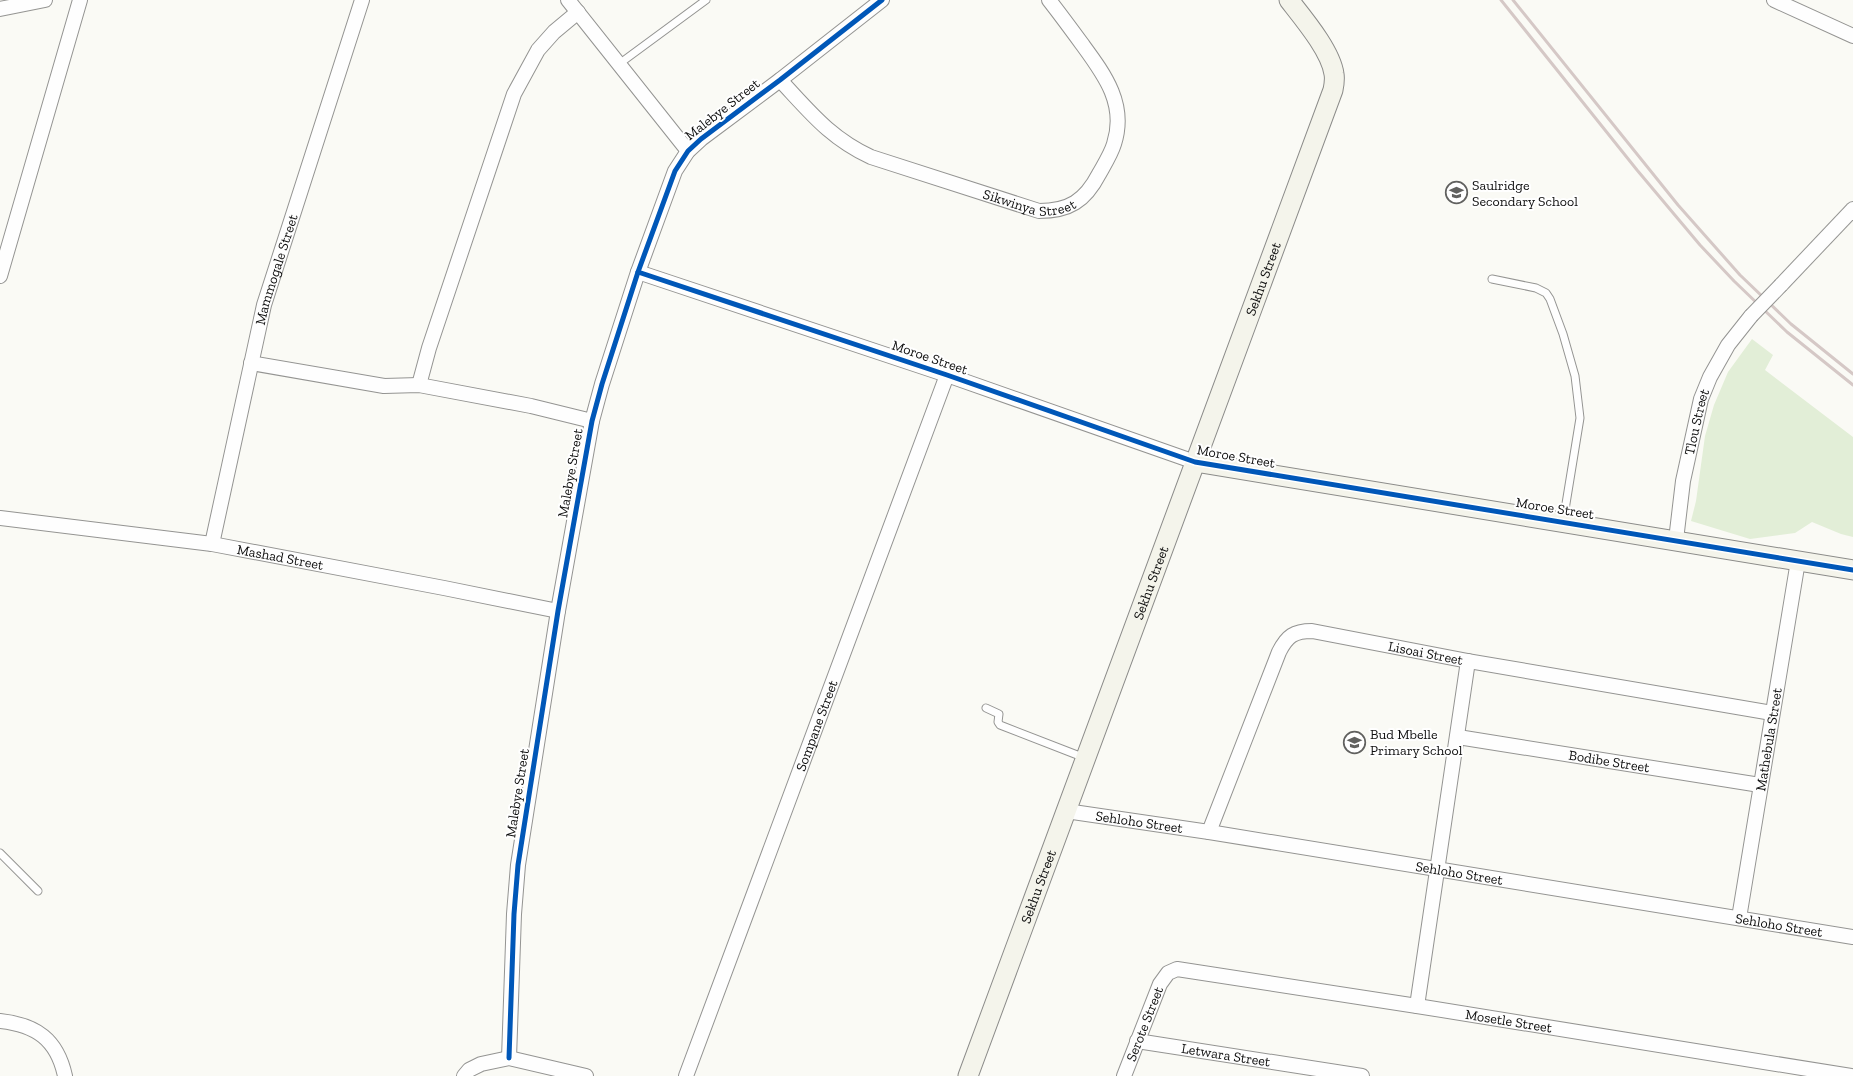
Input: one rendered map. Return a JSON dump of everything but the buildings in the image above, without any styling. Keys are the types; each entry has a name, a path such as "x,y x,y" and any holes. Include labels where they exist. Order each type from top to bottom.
{"street":[{"path":"0,9 45,0"},
{"path":"0,276 80,0"},
{"name":"Mammogale Street","path":"212,544 264,304 362,0"},
{"path":"568,0 688,151"},
{"name":"Malebye Street","path":"509,1058 514,914 518,865 558,611 592,421 602,384 638,272 675,171 688,151 717,126 780,80 882,0"},
{"name":"Sikwinya Street","path":"780,80 837,138 851,148 871,157 1039,211 1055,211 1069,207 1080,200 1091,189 1114,144 1117,123 1116,104 1103,73 1049,0"},
{"name":"Sekhu Street","path":"968,1076 1194,462 1333,90 1334,74 1327,55 1314,33 1289,0"},
{"path":"1776,0 1853,36"},
{"path":"418,385 514,94 538,50 554,32 578,12"},
{"name":"Tlou Street","path":"1676,540 1683,481 1701,399 1710,377 1728,345 1751,316 1853,209"},
{"name":"Moroe Street","path":"638,272 947,375 1194,462 1853,570"},
{"path":"251,363 384,386 418,385 531,406 592,421"},
{"name":"Sompane Street","path":"686,1076 947,375"},
{"name":"Mashad Street","path":"0,518 212,544 436,586 558,611"},
{"name":"Mathebula Street","path":"1739,918 1798,561"},
{"name":"Lisoai Street","path":"1209,832 1274,663 1284,642 1291,634 1300,631 1772,713"},
{"path":"1417,1006 1458,737 1468,661"},
{"name":"Bodibe Street","path":"1458,737 1760,785"},
{"name":"Sehloho Street","path":"1066,811 1209,832 1853,937"},
{"name":"Mosetle Street","path":"1168,973 1177,969 1190,970 1851,1076"},
{"name":"Serote Street","path":"1124,1076 1160,984 1168,973"},
{"path":"0,1021 24,1026 37,1031 57,1052 64,1076"},
{"name":"Letwara Street","path":"1137,1040 1362,1076"},
{"path":"464,1076 469,1070 481,1064 509,1058 586,1076"}],"lane":[{"path":"619,64 706,0"},
{"path":"1492,280 1536,288 1546,293 1550,299 1563,334 1575,376 1580,418 1563,522"},
{"path":"986,708 999,714 998,722 1000,725 1085,758"},
{"path":"0,853 38,891"}],"green space":[{"path":"1752,339 1773,355 1765,370 1853,437 1853,537 1841,534 1812,522 1795,533 1750,539 1691,521 1696,501 1705,436 1714,405 1728,372"}],"railway":[{"path":"1501,0 1637,170 1700,245 1734,281 1787,332 1853,385"},
{"path":"1513,0 1678,205 1740,275 1791,324 1853,374"}],"cycle path":[{"path":"509,1058 514,914 518,865 558,611 592,421 602,384 638,272 675,171 688,151 701,139 780,80 882,0"},
{"path":"638,272 947,375 1195,462 1853,570"}],"place":[{"name":"Saulridge Secondary School","path":"1457,193"},
{"name":"Bud Mbelle Primary School","path":"1354,742"}]}
